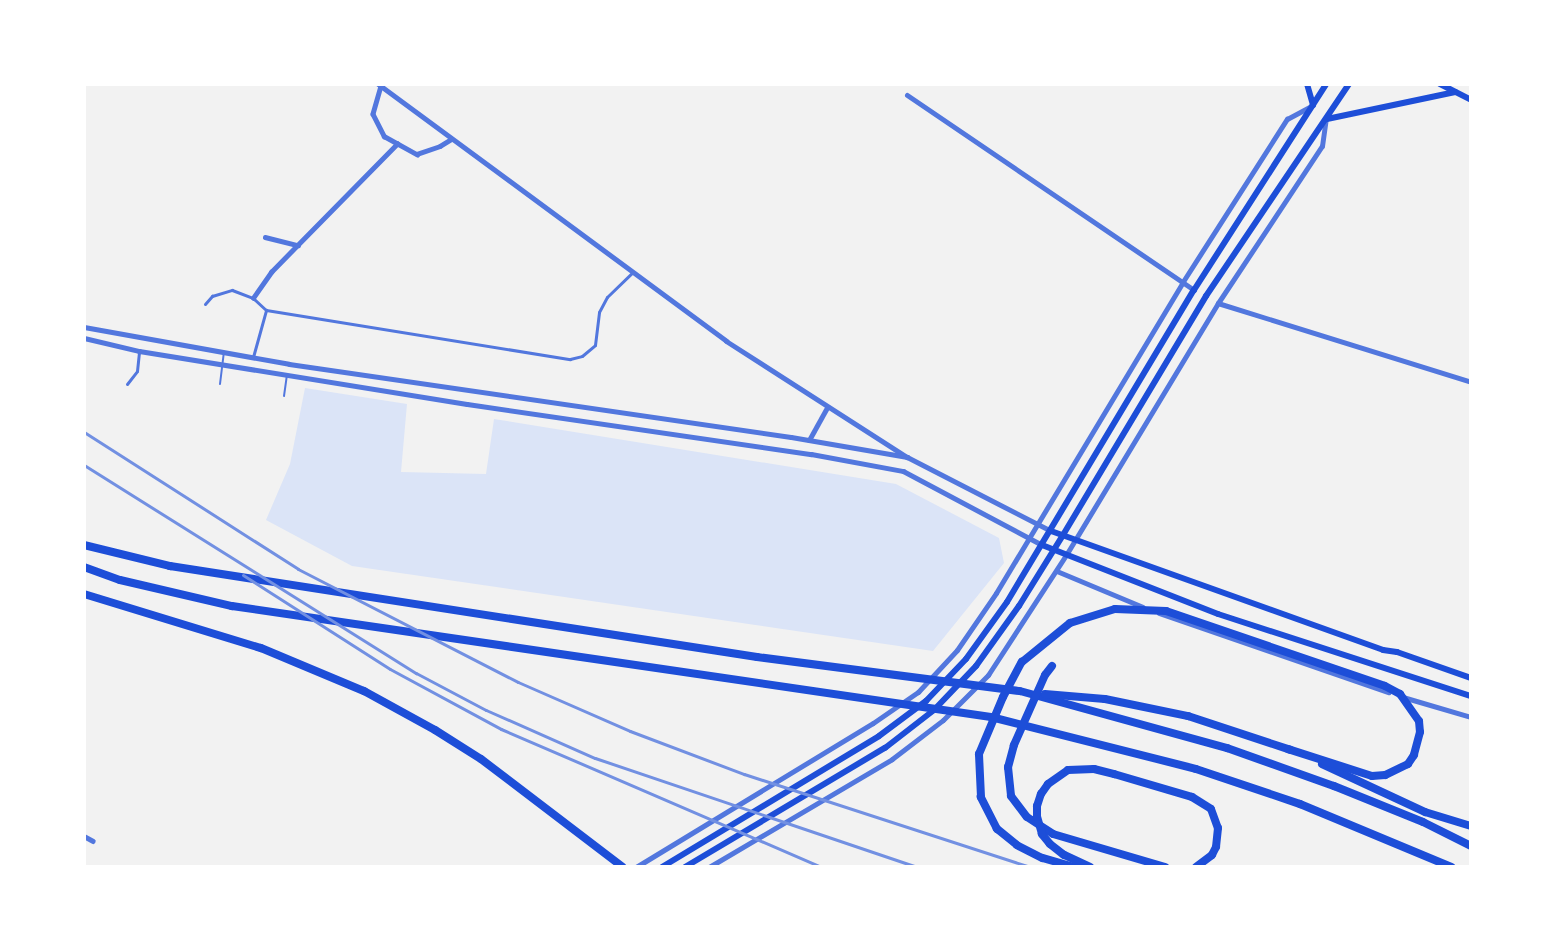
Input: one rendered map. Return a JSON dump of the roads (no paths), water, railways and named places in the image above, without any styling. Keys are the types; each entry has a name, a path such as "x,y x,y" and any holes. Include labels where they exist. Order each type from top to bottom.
{"highway":[{"path":"84,545 170,566 757,657 1020,691 1105,699 1188,716 1372,776 1385,776 1408,764 1414,755 1420,732 1419,721 1400,694 1384,686 1166,611 1115,609 1070,622 1022,662 1003,697 979,754 981,796 998,828 1017,845 1042,858 1074,867"},
{"path":"84,567 120,580 232,606 991,717 1196,769 1300,804 1451,867"},
{"path":"84,594 261,648 364,690 416,718 481,759 623,867"},
{"path":"1052,666 1045,675 1014,745 1008,767 1011,796 1028,817 1053,834 1165,867"},
{"path":"1020,691 1227,748 1334,786 1423,822 1471,846"},
{"path":"1288,748 1425,812 1471,826"},
{"path":"1090,867 1064,855 1042,834 1037,806 1048,784 1068,770 1094,769 1192,797 1211,809 1219,836 1212,855 1196,867"}],"main road":[{"path":"1307,84 1313,105"},
{"path":"662,867 879,736 926,701 966,659 1051,531 1194,290 1326,84"},
{"path":"685,867 885,748 934,710 976,666 1054,550 1206,296 1349,84"},
{"path":"1440,84 1471,100"},
{"path":"1326,119 1455,92"},
{"path":"1051,531 1383,650 1397,652 1471,678"},
{"path":"1042,545 1218,614 1471,696"}],"street":[{"path":"451,139 440,146 417,153 384,136 373,114 379,85 726,341 907,457 1051,531"},
{"path":"907,95 1194,290"},
{"path":"636,867 873,723 918,692 957,650 996,593 1182,283 1287,119 1313,105"},
{"path":"709,867 892,759 943,720 988,675 1057,571 1218,303 1322,146 1326,119"},
{"path":"253,298 271,272 397,144"},
{"path":"265,237 298,245"},
{"path":"205,304 212,296 232,290 253,298 266,310 570,359 582,356 595,345 599,312 607,297 632,273"},
{"path":"1206,296 1218,303 1471,382"},
{"path":"252,358 266,310"},
{"path":"84,327 252,358 470,393 809,440 907,457"},
{"path":"84,338 139,351 479,406 811,454 903,471 1042,545"},
{"path":"127,384 137,371 139,351"},
{"path":"809,440 827,407"},
{"path":"903,471 907,457"},
{"path":"1057,571 1203,630 1471,717"},
{"path":"84,836 93,841"}],"lane":[{"path":"220,384 224,353"},
{"path":"284,396 287,375"}],"railway":[{"path":"84,432 298,569 518,682 630,731 744,774 1030,867"},
{"path":"84,465 416,673 486,710 595,758 917,867"},
{"path":"243,575 390,669 501,729 822,867"}]}
